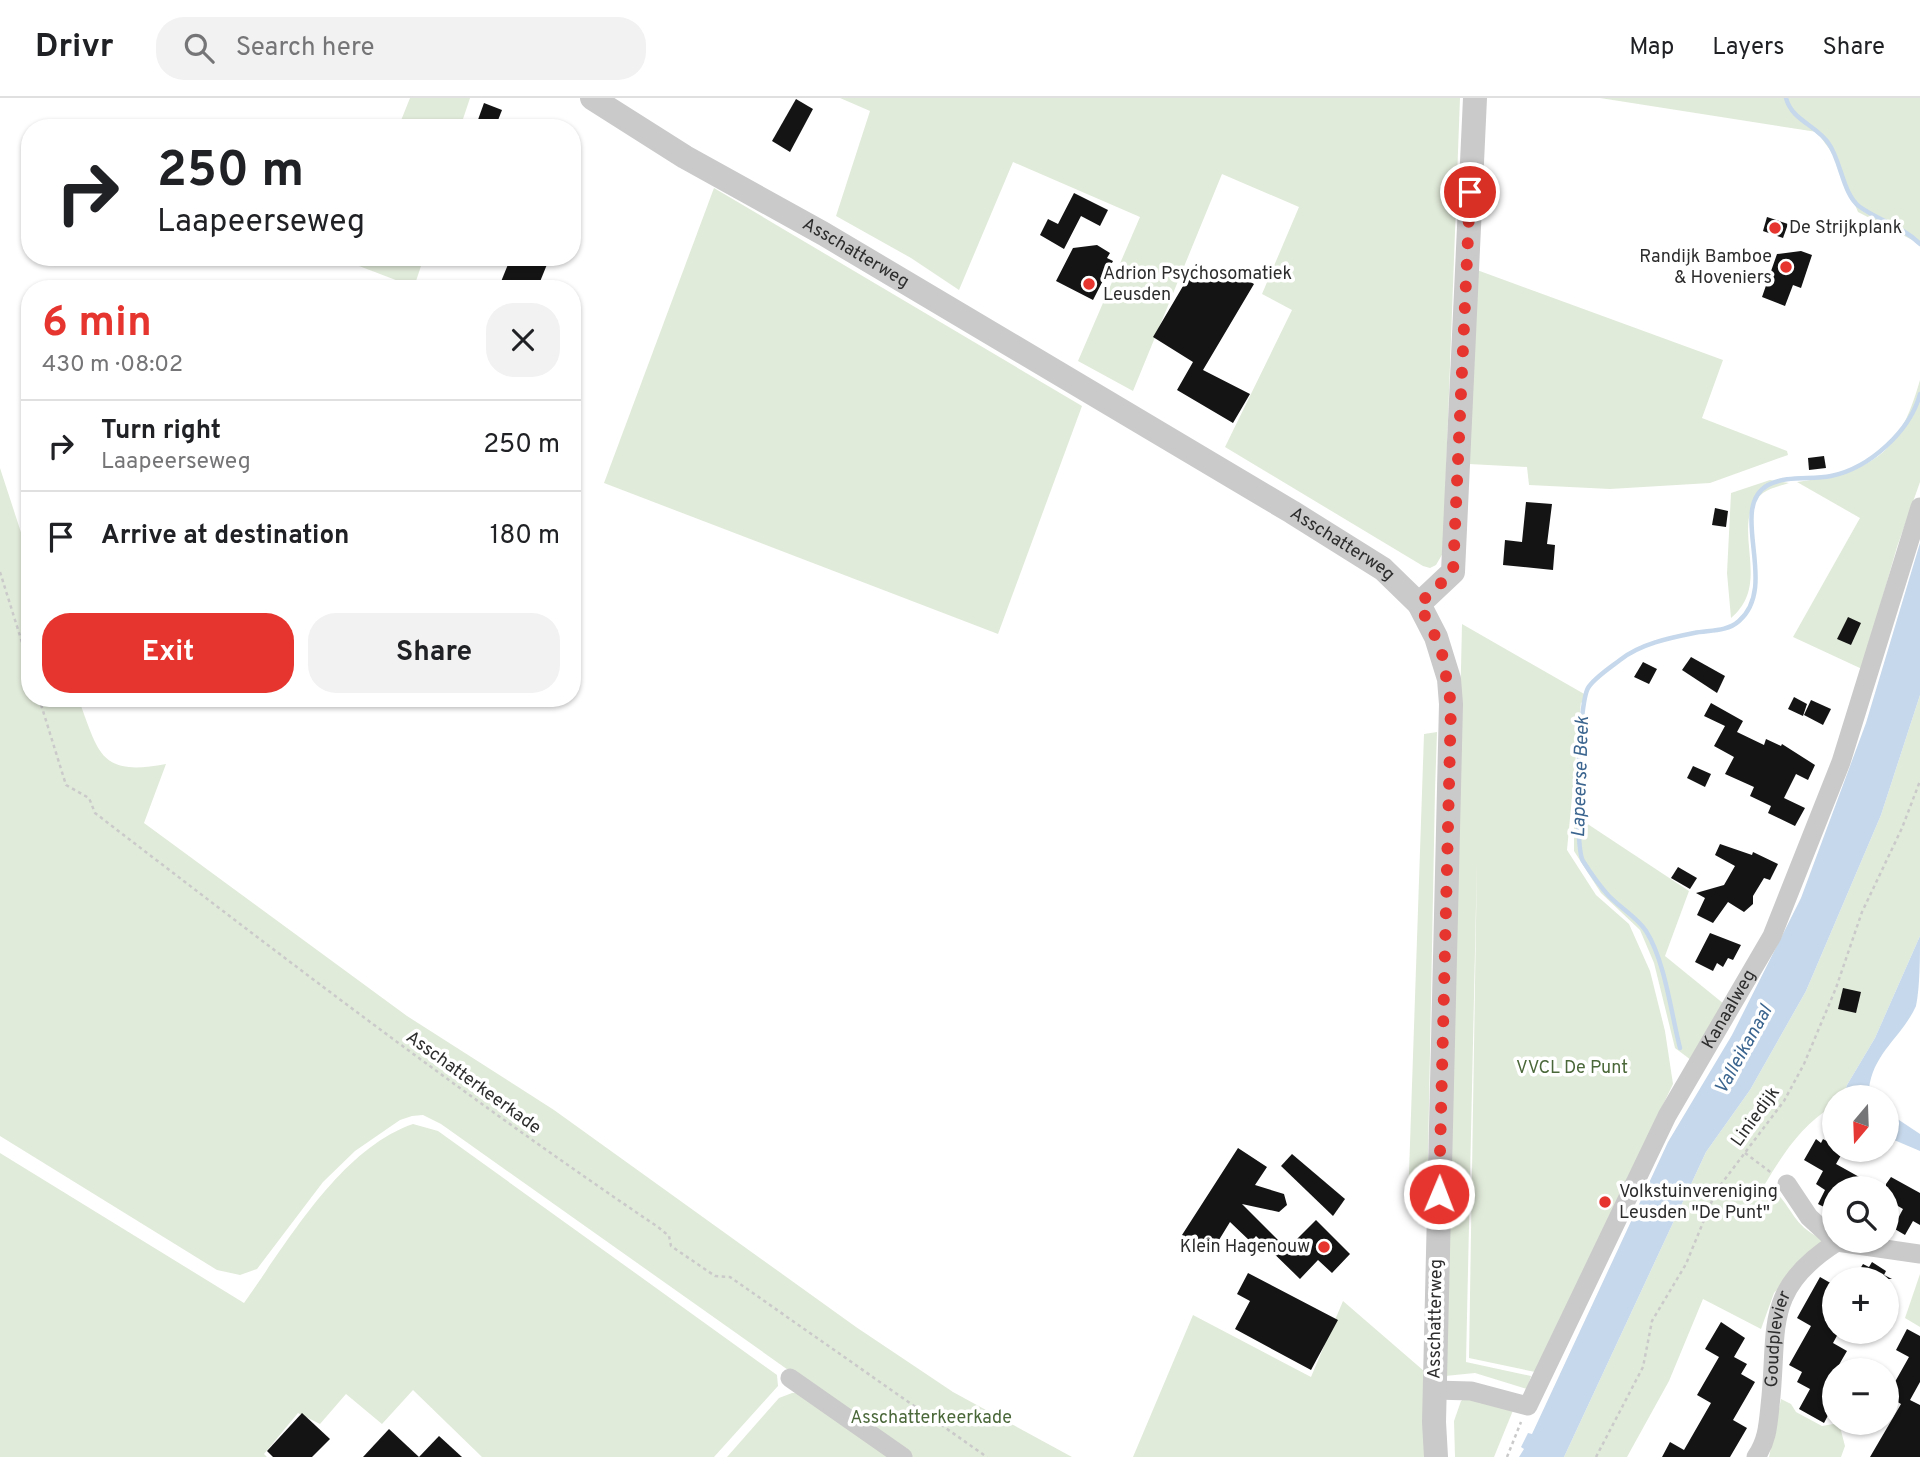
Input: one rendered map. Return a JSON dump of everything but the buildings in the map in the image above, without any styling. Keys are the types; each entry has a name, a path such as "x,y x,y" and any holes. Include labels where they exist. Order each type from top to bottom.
{"street":[{"name":"Asschatterweg","path":"592,98 685,157 834,240 1292,512 1383,569 1419,604 1441,648 1451,704 1434,1390 1436,1457"},
{"path":"1419,604 1453,572 1475,98"},
{"name":"Kanaalweg","path":"1528,1406 1667,1116 1772,936 1841,762 1920,507"},
{"path":"1787,1184 1809,1217 1822,1229"},
{"name":"Goudplevier","path":"1756,1457 1766,1442 1774,1373 1772,1339 1784,1292 1822,1251"},
{"path":"1899,1251 1920,1254"},
{"path":"790,1378 903,1457"},
{"path":"1434,1390 1471,1391 1528,1406"}],"path":[{"path":"0,572 21,639"},
{"name":"Asschatterkeerkade","path":"42,707 66,785 89,799 95,813 370,1023 545,1151 658,1227 669,1236 671,1246 715,1276 730,1277 987,1457"},
{"name":"Liniedijk","path":"1596,1457 1643,1367 1652,1321 1686,1264 1716,1191 1784,1101 1804,1064 1836,988 1862,912 1902,828 1920,781"},
{"path":"1745,1153 1787,1184"},
{"path":"1507,1457 1528,1406"}],"green space":[{"path":"410,98 470,98 463,119 402,119"},
{"path":"840,98 1460,98 1443,553 1436,565 1430,568 1423,566 1225,447 1292,310 1262,294 1299,207 1222,174 1133,391 1078,361 1140,217 1013,162 959,290 911,258 836,216 870,111"},
{"path":"1600,98 1920,98 1920,244 1858,212 1835,157 1817,132"},
{"path":"714,188 1082,406 998,634 604,483"},
{"path":"359,266 421,266 416,280 396,280"},
{"path":"1477,270 1723,360 1702,418 1787,451 1788,455 1710,483 1610,489 1529,485 1527,467 1469,464"},
{"path":"1920,380 1920,482 1897,547 1862,669 1793,637 1860,518 1797,482 1845,472 1879,456 1902,427"},
{"path":"0,468 21,532 21,707 81,707 97,746 104,756 114,763 127,767 166,764 144,823 407,1016 554,1110 856,1327 953,1392 1072,1457 911,1457 441,1124 423,1115 400,1120 355,1151 323,1182 257,1269 240,1275 217,1270 0,1136"},
{"path":"1770,480 1789,483 1766,491 1753,506 1748,536 1751,571 1749,587 1743,604 1731,618 1727,573 1731,493"},
{"name":"VVCL De Punt","path":"1462,624 1586,695 1584,707 1581,702 1567,850 1596,895 1629,924 1650,971 1665,1031 1673,1084 1535,1372 1469,1358 1477,860 1466,1362 1531,1376 1527,1389 1475,1373 1445,1376"},
{"path":"1920,695 1920,936 1875,1038 1847,1085 1822,1085 1822,1113 1787,1150 1765,1184 1781,1198 1804,1228 1822,1238 1822,1243 1774,1293 1761,1329 1703,1299 1669,1381 1627,1457 1564,1457 1706,1152 1750,1090 1806,991 1881,815"},
{"path":"1437,732 1427,1208 1408,1202 1424,734"},
{"path":"1574,815 1689,891 1665,956 1724,1004 1691,1060 1675,1048 1654,963 1640,930 1601,893 1574,851"},
{"path":"413,1124 438,1131 777,1375 778,1386 714,1457 482,1457 413,1390 382,1424 346,1394 320,1424 298,1413 264,1454 267,1457 0,1457 0,1153 244,1303 317,1200 339,1176 362,1154 387,1136"},
{"path":"1920,1274 1920,1327 1905,1318"},
{"path":"1343,1301 1424,1371 1424,1457 1133,1457 1193,1315 1311,1377"},
{"path":"792,1393 802,1393 894,1457 727,1457 779,1398"},
{"path":"1466,1397 1514,1408 1494,1457 1455,1457 1454,1421 1461,1401"},
{"path":"1781,1399 1791,1404 1796,1412 1822,1426 1822,1435 1842,1435 1845,1446 1841,1457 1769,1457"}],"water":[{"name":"Valleikanaal","path":"1920,543 1920,695 1881,815 1806,991 1750,1090 1706,1152 1564,1457 1519,1457 1524,1449 1521,1447 1528,1433 1532,1434 1668,1142 1732,1035 1801,898 1866,723"},
{"path":"1920,936 1916,1006 1876,1065 1870,1085 1847,1085 1875,1038"},
{"path":"1899,1120 1920,1134 1920,1151 1899,1142"}],"waterway":[{"name":"Lapeerse Beek","path":"1786,98 1799,118 1829,144 1854,202 1920,244"},
{"name":"Lapeerse Beek","path":"1680,1048 1663,972 1653,943 1642,926 1608,895 1583,861 1580,850 1578,775 1582,720 1588,688 1594,680 1636,650 1675,637 1723,629 1739,621 1750,606 1755,588 1752,511 1757,496 1775,482 1831,476 1860,465 1898,434 1915,408 1920,394"}],"place":[{"name":"De Strijkplank","path":"1775,228"},
{"name":"Randijk Bamboe & Hoveniers","path":"1786,267"},
{"name":"Adrion Psychosomatiek Leusden","path":"1089,284"},
{"name":"Volkstuinvereniging Leusden \"De Punt\"","path":"1605,1202"},
{"name":"Klein Hagenouw","path":"1324,1247"}],"route":[{"path":"1439,1194 1451,704 1449,678 1441,648 1419,604 1453,572 1470,192"}]}
